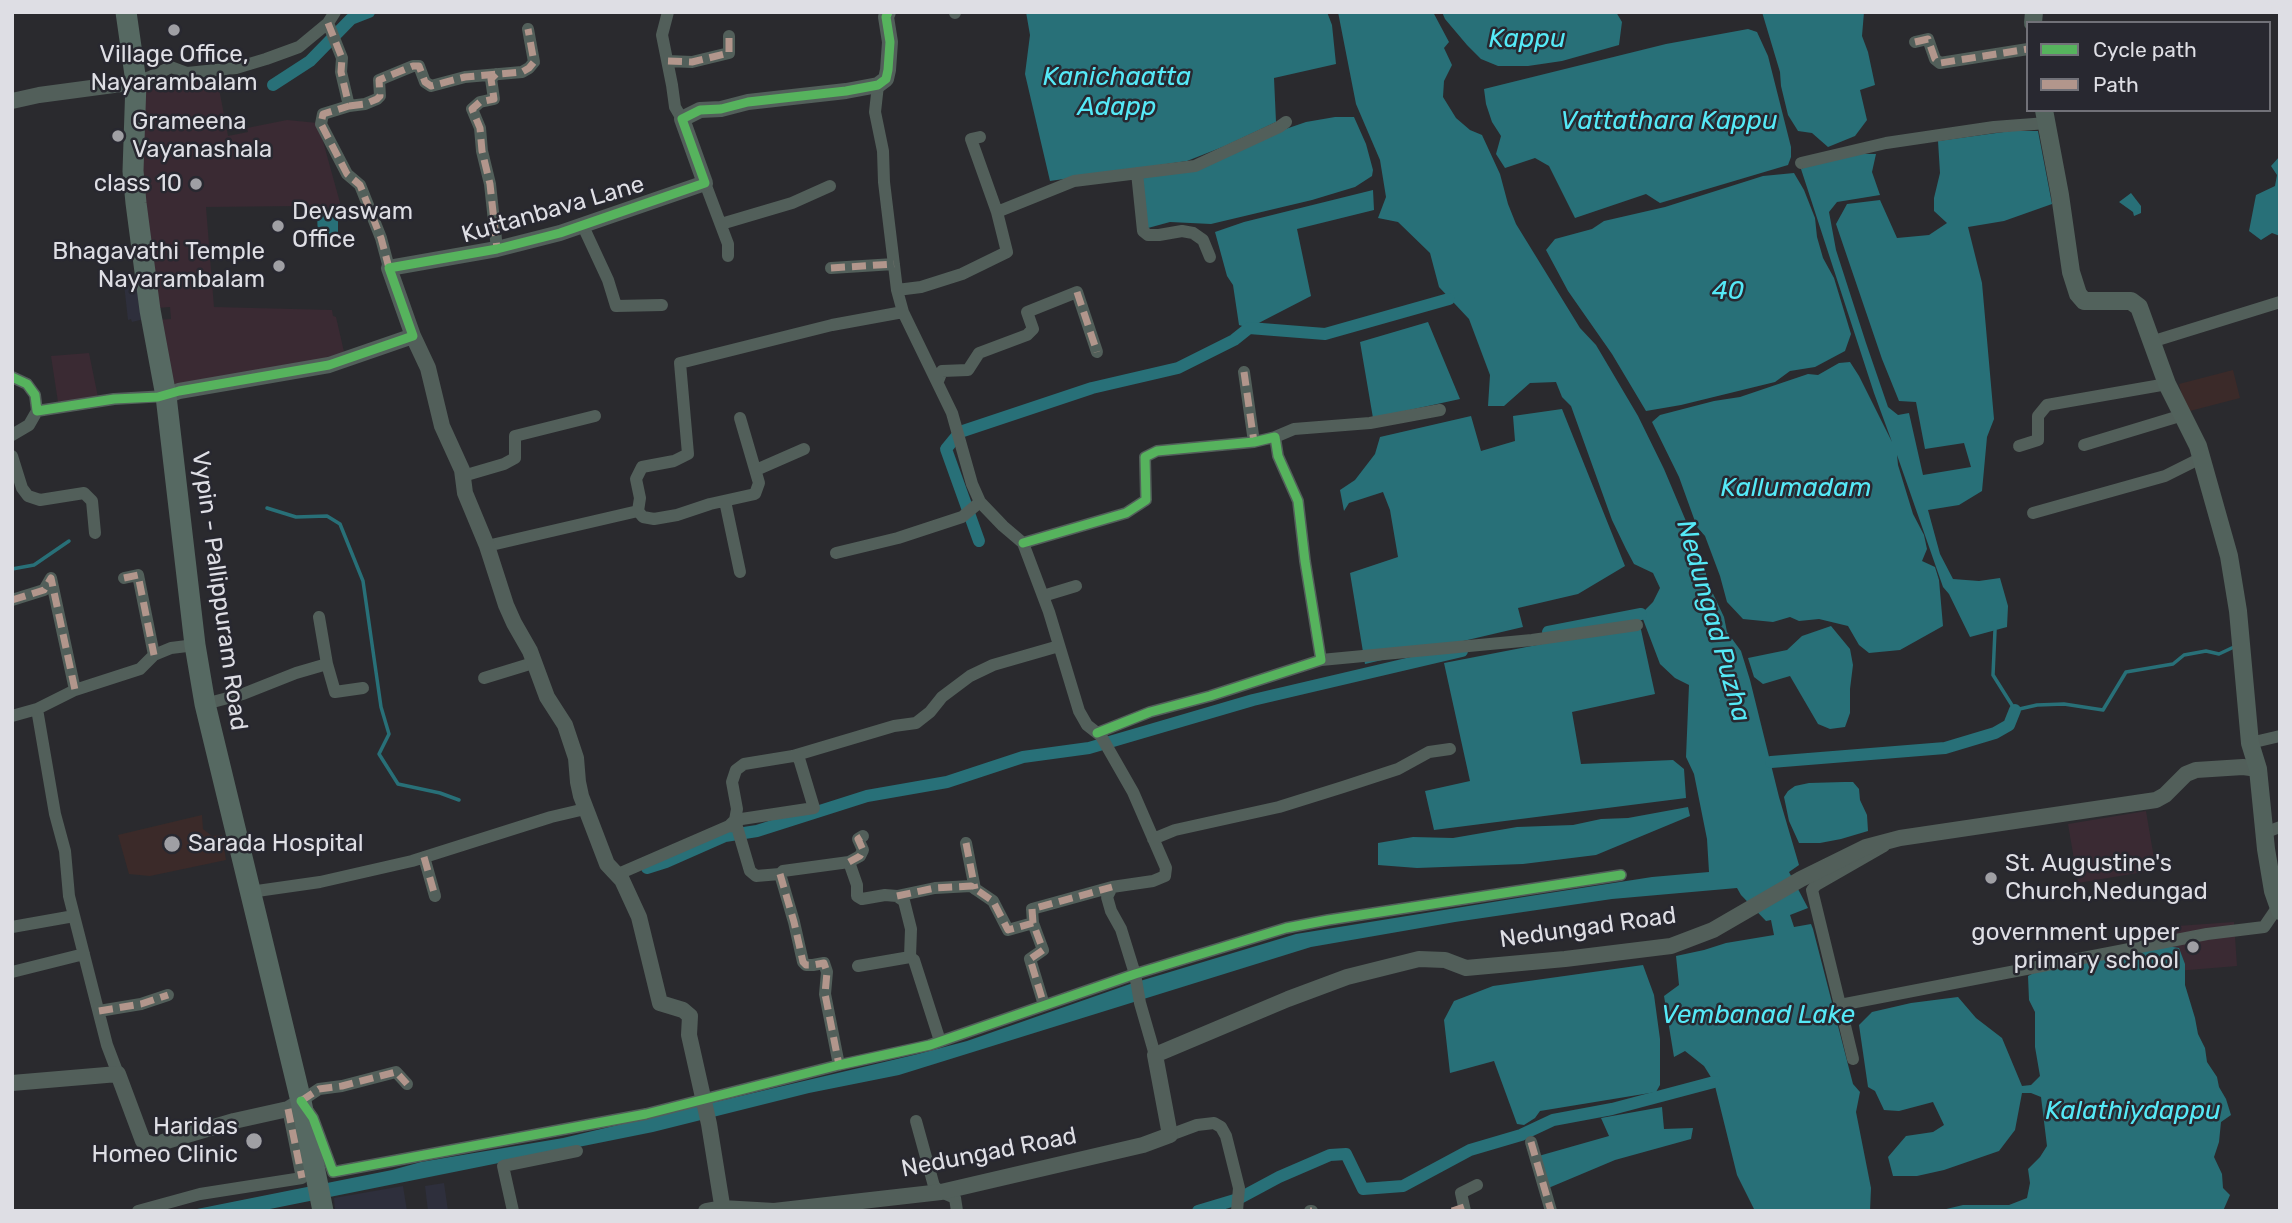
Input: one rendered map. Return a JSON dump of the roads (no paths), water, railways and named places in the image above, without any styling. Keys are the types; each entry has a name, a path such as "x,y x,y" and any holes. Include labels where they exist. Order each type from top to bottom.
{"main road":[{"name":"Vypin - Pallippuram Road","path":"127,12 136,82 133,172 150,310 166,396 195,645 205,704 250,892 295,1105 323,1211"},
{"path":"2046,117 2071,272 2077,294 2084,301 2131,301 2139,307 2167,384 2194,435 2201,458 2229,556 2250,743 2272,830 2278,910"}],"street":[{"path":"668,12 662,35 674,107 682,119 728,244 728,256"},
{"path":"682,119 700,110 878,85 886,79 888,70 888,12"},
{"path":"12,101 136,82 171,67 187,73 236,68 299,47 331,22 342,58 341,72 349,106"},
{"path":"528,29 534,62 522,72 458,78 431,86 425,82 419,66 413,66 379,80 380,96 377,99 323,114 321,124 347,174 359,185 381,238 413,336 428,368 442,426 462,470 465,493 487,546 506,605 530,651 547,697 565,725 576,758 578,782 585,809 607,864 622,880 639,917 660,1003 683,1010 690,1016 690,1035 709,1124 717,1210"},
{"path":"668,61 692,62 729,53 729,36"},
{"path":"1915,42 1928,39 1935,59 1940,64 2026,49"},
{"path":"496,74 491,79 494,99 480,102 472,109 480,128 490,184 497,250"},
{"path":"878,85 875,112 883,152 897,290 903,312 952,413 972,484 980,502 1023,542 1079,711 1102,739 1133,792 1166,868 1165,876 1136,885 1112,887 1032,909 1032,923 1043,950 1030,959 1044,1005"},
{"path":"1801,163 1886,143 2046,117"},
{"path":"997,212 1074,181 1195,166 1286,122"},
{"path":"897,290 921,287 962,274 1007,252 997,212 971,139 980,137"},
{"path":"1137,173 1143,231 1148,235 1182,231 1193,233 1203,240 1210,257"},
{"name":"Kuttanbava Lane","path":"389,268 497,250 559,233 705,183"},
{"path":"720,225 792,203 830,186"},
{"path":"582,224 608,280 616,306 662,305"},
{"path":"831,268 894,264"},
{"path":"937,381 942,371 968,370 979,353 1027,335 1032,329 1027,312 1077,292 1097,352"},
{"path":"2151,342 2280,302"},
{"path":"740,418 759,483 755,494 677,515 654,519 643,517 638,511 640,498 636,479 642,467 674,461 688,454 680,362 832,325 903,312"},
{"path":"37,411 114,399 166,396 226,382 330,365 413,336"},
{"path":"1244,372 1254,442"},
{"path":"12,377 27,384 35,395 37,411 29,425 12,435"},
{"path":"2019,446 2038,440 2038,416 2047,405 2167,384"},
{"path":"1023,542 1126,513 1146,500 1145,457 1157,452 1254,442 1294,429 1370,423 1440,410"},
{"path":"2084,445 2183,415"},
{"path":"463,476 504,464 514,458 514,436 595,416"},
{"path":"1275,437 1278,456 1298,501 1321,660"},
{"path":"756,470 804,449"},
{"path":"12,456 22,488 28,496 40,500 84,493 92,500 95,533"},
{"path":"2033,513 2165,477 2201,458"},
{"path":"725,501 740,572"},
{"path":"836,553 898,538 962,517 980,502"},
{"path":"487,546 638,511"},
{"path":"124,578 138,575 154,655"},
{"path":"12,600 44,590 51,578 75,690"},
{"path":"1043,596 1076,586"},
{"path":"319,617 335,692 363,688"},
{"path":"1102,739 1150,712 1210,696 1321,660 1532,640 1637,625"},
{"path":"12,716 37,709 75,690 141,669 154,655 171,648 195,645"},
{"path":"863,835 858,839 863,850 860,856 849,862 756,876 750,870 736,828 737,803 732,782 736,770 744,764 798,755 894,726 916,723 970,676 993,665 1059,646"},
{"path":"484,678 533,663"},
{"path":"205,704 243,694 327,664"},
{"path":"37,709 55,814 65,850 69,896 107,1045 143,1141 153,1145 295,1105 318,1089 353,1084 396,1072 407,1084"},
{"path":"2250,743 2280,737"},
{"path":"1153,839 1175,830 1279,807 1398,769 1429,752 1450,749"},
{"path":"616,875 736,828 814,808 798,755"},
{"name":"Nedungad Road","path":"1155,1055 1347,977 1397,964 1433,958 1466,968 1671,946 1691,940 1801,879 1866,847 1900,838 2141,804 2165,796 2186,774 2196,770 2243,766 2258,769"},
{"path":"250,892 320,882 424,857 585,809"},
{"path":"1853,1059 1812,890 1816,885 1900,838"},
{"path":"966,844 975,889"},
{"path":"424,857 435,896"},
{"path":"849,862 857,885 857,896 862,899 934,888 971,886 993,901 1008,930 1032,923"},
{"path":"780,874 803,962 806,965 824,963 827,972 825,994 839,1065"},
{"path":"295,1105 313,1118 333,1172 646,1114 940,1041 1135,974 1286,928 1621,875"},
{"path":"1112,887 1107,897 1121,929 1135,974 1155,1055 1170,1135"},
{"path":"897,895 904,901 911,929 910,957 914,960 940,1041"},
{"path":"1840,1005 2207,934 2264,927 2278,910"},
{"path":"12,927 74,916"},
{"path":"12,972 84,954"},
{"path":"858,966 910,957"},
{"path":"99,1011 141,1004 169,995"},
{"path":"12,1083 118,1074"},
{"path":"138,1211 200,1194 302,1178 295,1105"},
{"path":"916,1121 934,1186 955,1198 957,1211"},
{"name":"Nedungad Road","path":"717,1210 774,1211 941,1192 1143,1145 1197,1125 1214,1123 1221,1127 1226,1136 1239,1188 1237,1210"},
{"path":"1531,1142 1551,1211"},
{"path":"513,1211 503,1166 577,1151"},
{"path":"1460,1210 1461,1192 1478,1185"}],"water":[{"name":"Kanichaatta Adapp","path":"1026,12 1327,12 1332,25 1336,64 1274,78 1276,122 1225,146 1187,161 1050,181 1025,74 1030,35"},
{"name":"Vembanad Lake","path":"1338,12 1433,12 1449,42 1444,48 1452,65 1444,81 1443,97 1456,118 1470,130 1482,135 1500,174 1516,224 1580,328 1596,345 1638,416 1664,469 1705,567 1707,581 1724,617 1727,632 1741,651 1750,680 1799,865 1789,872 1808,908 1790,915 1794,927 1811,924 1813,929 1853,1084 1860,1092 1856,1112 1871,1188 1870,1211 1755,1211 1737,1175 1714,1082 1704,1066 1685,1051 1674,1057 1664,996 1679,985 1676,956 1726,943 1774,935 1771,920 1766,921 1737,888 1612,899 1311,947 899,1075 809,1093 653,1132 260,1211 187,1211 421,1162 563,1138 918,1054 967,1041 1130,984 1296,934 1652,877 1709,872 1707,839 1694,774 1686,757 1689,685 1675,678 1660,664 1641,614 1653,602 1660,588 1653,573 1634,564 1626,549 1612,520 1571,406 1562,397 1556,382 1530,383 1504,406 1488,406 1490,375 1469,319 1439,287 1430,253 1398,222 1378,218 1386,197 1380,160 1356,104"},
{"name":"Kappu","path":"1442,12 1616,12 1622,22 1619,45 1562,61 1528,66 1498,66 1481,59 1445,19"},
{"path":"1762,12 1864,12 1862,36 1875,85 1860,90 1867,120 1855,136 1828,147 1812,133 1798,131 1788,115 1780,72"},
{"name":"Vattathara Kappu","path":"1748,29 1757,32 1768,56 1791,147 1788,165 1660,203 1646,194 1575,218 1549,166 1535,158 1505,168 1496,154 1501,136 1492,122 1484,89 1666,44"},
{"path":"1354,117 1366,144 1372,176 1355,187 1211,224 1170,222 1148,228 1140,179 1306,122"},
{"name":"Kallumadam","path":"2011,131 2038,131 2052,204 2004,221 1968,227 1982,283 1994,419 1987,437 1982,491 1959,505 1928,510 1940,554 1953,579 1979,581 2000,578 2008,606 2007,627 1970,637 1943,587 1897,455 1913,514 1924,535 1927,549 1922,561 1935,567 1939,580 1943,626 1900,650 1869,653 1859,645 1848,626 1819,619 1799,621 1790,617 1773,622 1743,619 1727,602 1705,536 1697,527 1679,477 1652,422 1660,415 1740,397 1808,374 1818,375 1839,363 1850,362 1892,442 1801,169 1811,164 1856,154 1876,154 1872,172 1880,195 1837,202 1829,212 1836,250 1888,407 1898,415 1909,413 1923,475 1971,467 1964,443 1925,449 1916,402 1899,401 1836,224 1847,204 1880,200 1897,238 1929,235 1947,223 1934,211 1940,173 1938,141"},
{"path":"2280,156 2280,236 2272,233 2261,240 2249,231 2256,195 2275,186 2277,175 2271,166"},
{"name":"40","path":"1794,173 1815,218 1823,258 1834,278 1851,334 1845,351 1815,367 1790,371 1775,382 1646,411 1612,354 1568,291 1546,250 1555,239 1592,229 1604,221 1665,207 1763,176"},
{"path":"1373,190 1374,210 1297,229 1311,296 1249,328 1239,325 1233,285 1227,276 1215,232 1244,222"},
{"path":"2131,193 2141,206 2141,213 2134,216 2133,212 2119,202"},
{"path":"317,214 338,214 338,238 318,238"},
{"path":"1428,322 1460,399 1373,418 1360,342"},
{"path":"1562,409 1625,566 1578,594 1518,608 1523,627 1365,664 1350,573 1398,557 1390,510 1383,492 1349,503 1344,511 1340,490 1355,480 1375,454 1380,437 1471,416 1481,451 1515,441 1513,416"},
{"path":"1640,625 1655,694 1572,712 1581,764 1673,760 1684,769 1686,798 1434,830 1425,791 1470,781 1444,663"},
{"path":"1831,626 1850,649 1853,665 1850,713 1845,727 1830,729 1818,724 1790,676 1763,684 1754,677 1748,658 1787,650 1802,636"},
{"path":"1853,782 1859,789 1860,800 1867,815 1868,831 1820,843 1799,843 1789,821 1784,797 1788,791 1795,786 1809,783"},
{"path":"1688,807 1690,816 1596,855 1523,864 1417,868 1378,865 1378,843 1413,837 1453,838 1517,827 1573,825"},
{"name":"Kalathiydappu","path":"2161,945 2179,948 2185,964 2185,985 2198,1034 2205,1048 2207,1062 2217,1077 2231,1115 2221,1122 2214,1157 2222,1174 2223,1188 2230,1195 2223,1211 1938,1211 1963,1205 2009,1205 2027,1198 2030,1183 2028,1169 2047,1146 2041,1097 2031,1093 2022,1093 2015,1130 1999,1151 1944,1170 1917,1176 1893,1176 1888,1157 1906,1136 1933,1132 1944,1125 1933,1102 1899,1111 1884,1110 1875,1091 1868,1087 1859,1025 1872,1012 1911,1003 1958,997 1976,1018 2002,1038 2022,1086 2031,1085 2040,1076 2035,1047 2035,1012 2029,1000 2028,976 2047,966"},
{"path":"1643,965 1654,995 1660,1039 1660,1085 1656,1092 1540,1111 1524,1125 1517,1124 1494,1061 1450,1073 1444,1020 1454,1001 1493,986"},
{"path":"1662,1107 1664,1129 1693,1128 1691,1139 1615,1160 1546,1189 1535,1157 1609,1136 1601,1118"}],"waterway":[{"path":"273,85 310,61 351,19 369,12"},
{"path":"979,541 946,449 960,432 1092,388 1178,368 1234,340 1249,328 1325,334 1449,299"},
{"path":"267,508 296,517 327,516 340,524 363,581 381,707 389,734 379,754 398,784 459,800"},
{"path":"12,569 34,565 69,541"},
{"path":"1548,632 1641,614"},
{"path":"1995,630 1993,675 2015,710 2037,705 2064,704 2103,710 2126,672 2173,664 2184,655 2206,651 2219,654 2236,646"},
{"path":"647,868 725,836 757,831 867,796 947,782 1023,757 1089,748 1253,700 1462,651"},
{"path":"1771,762 1945,748 1995,733 2009,725 2015,710"},
{"path":"1198,1211 1238,1199 1279,1177 1330,1155 1346,1154 1363,1189 1403,1186 1470,1150 1521,1135 1553,1120 1612,1109 1714,1082"}],"place":[{"name":"Village Office, Nayarambalam","path":"174,30"},
{"name":"Grameena Vayanashala","path":"118,136"},
{"name":"class 10","path":"196,184"},
{"name":"Devaswam Office","path":"278,226"},
{"name":"Bhagavathi Temple Nayarambalam","path":"279,266"},
{"name":"Sarada Hospital","path":"172,844"},
{"name":"St. Augustine's Church,Nedungad","path":"1991,878"},
{"name":"government upper primary school","path":"2193,947"},
{"name":"Haridas Homeo Clinic","path":"254,1141"}],"water label":[{"name":"Nedungad Puzha","path":"1713,621"}]}
